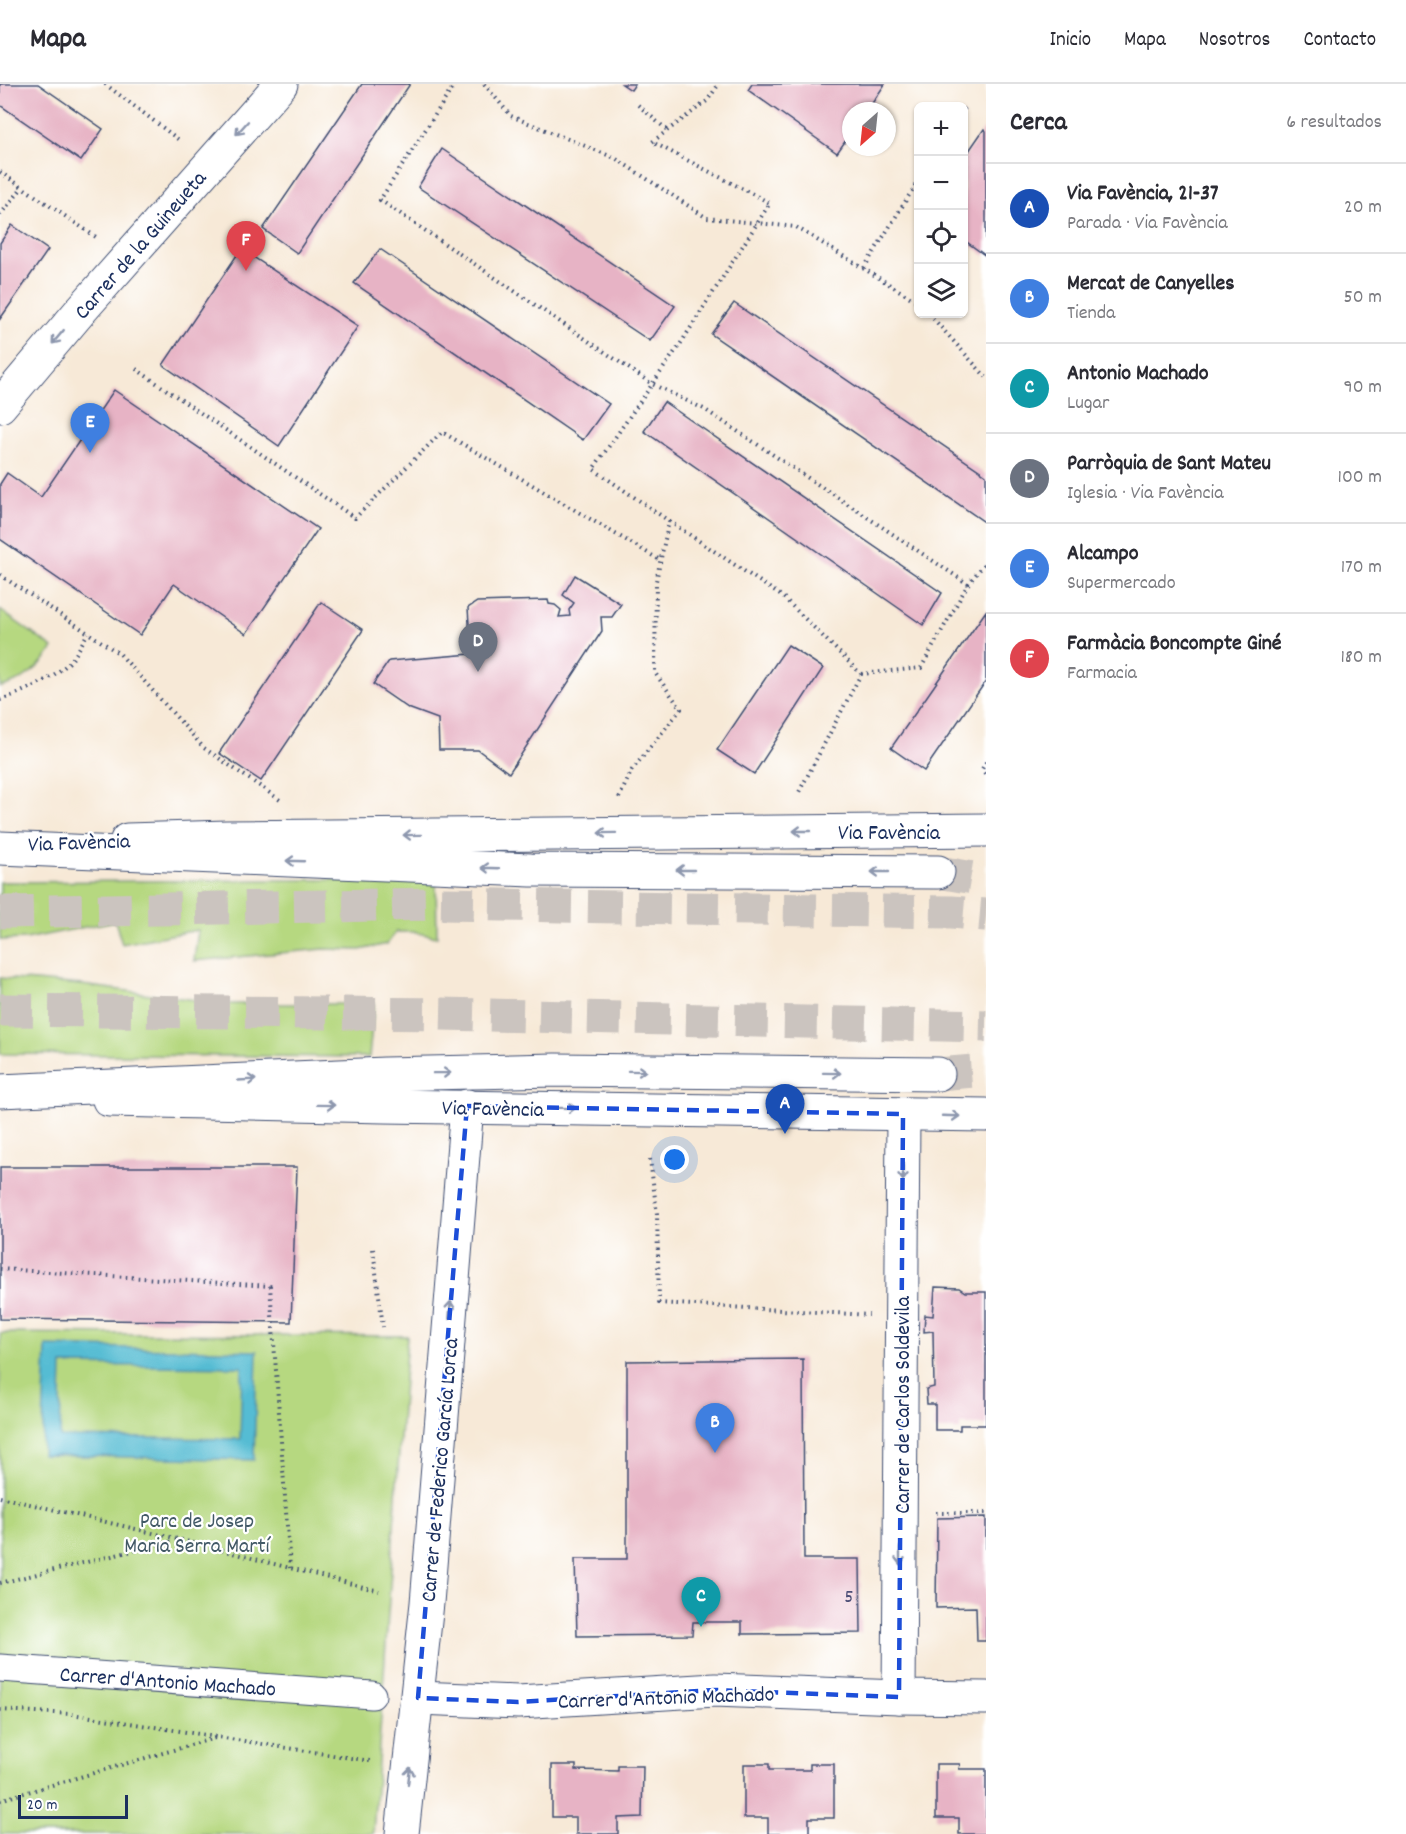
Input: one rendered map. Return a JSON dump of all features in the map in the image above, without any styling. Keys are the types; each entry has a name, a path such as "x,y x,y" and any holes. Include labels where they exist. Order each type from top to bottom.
{"main road":[{"name":"Carrer de la Guineueta","path":"0,406 82,309 281,84"},
{"name":"Via Favència","path":"0,846 227,837 986,830"},
{"path":"0,846 531,870 938,872"},
{"path":"0,1091 385,1074 555,1070 938,1074"},
{"name":"Via Favència","path":"0,1097 986,1116"},
{"name":"Carrer de Federico García Lorca","path":"402,1834 428,1591 466,1106"},
{"name":"Carrer de Carlos Soldevila","path":"899,1697 903,1114"},
{"name":"Carrer d'Antonio Machado","path":"418,1698 518,1702 715,1690 986,1698"}],"street":[{"name":"Carrer d'Antonio Machado","path":"0,1668 372,1695"}],"path":[{"path":"105,84 179,140"},
{"path":"455,84 380,200 652,384 704,409 968,584"},
{"path":"483,84 511,116 615,158 707,218 796,227 914,299"},
{"path":"719,84 707,101 652,142 770,203 681,343 593,469 783,597 861,674"},
{"path":"638,105 668,130"},
{"path":"0,172 96,237"},
{"path":"864,268 914,187"},
{"path":"0,215 22,188"},
{"path":"933,318 986,377"},
{"path":"136,369 355,518 442,432 660,561"},
{"path":"619,798 632,770 681,709 655,673 656,581 669,521"},
{"path":"861,674 921,668 968,584 986,562"},
{"path":"0,574 120,654 204,748 284,802"},
{"path":"0,700 26,691 56,672 73,659 88,633"},
{"path":"798,794 861,674"},
{"path":"986,762 982,769 986,776"},
{"path":"651,1159 657,1214 659,1303 872,1315"},
{"path":"373,1249 383,1327"},
{"path":"0,1269 270,1286 290,1568"},
{"path":"0,1497 178,1539 379,1591"},
{"path":"933,1513 986,1513"},
{"path":"0,1583 178,1539"},
{"path":"0,1710 72,1714 370,1761"},
{"path":"0,1800 219,1737"}],"highlighted area":[{"path":"467,1106 903,1114 899,1697 715,1690 518,1702 418,1698"}],"green space":[{"path":"0,610 53,648 31,673 16,682 0,687"},
{"path":"436,879 437,937 413,932 396,932 387,944 360,950 324,949 194,961 198,930 122,944 115,921 26,939 0,940 0,882"},
{"path":"0,978 82,985 226,1004 374,1004 369,1057 0,1054"},
{"name":"Parc de Josep Maria Serra Martí","path":"0,1333 407,1336 373,1834 0,1834"}],"water":[{"path":"46,1346 257,1351 254,1460 42,1455","holes":["62,1365 242,1367 240,1439 60,1437"]}],"building":[{"path":"0,84 38,84 103,129 81,161 0,105"},
{"path":"362,84 410,84 297,253 263,229"},
{"path":"622,84 635,84 631,90"},
{"path":"752,84 885,84 873,102 842,102 842,146 837,153 748,90"},
{"path":"984,129 986,131 986,256 968,243 968,152"},
{"path":"442,149 675,306 650,341 418,187"},
{"path":"12,225 48,250 0,319 0,243"},
{"path":"241,249 358,326 279,446 163,365"},
{"path":"380,249 609,404 583,440 354,283"},
{"path":"734,303 986,475 986,523 711,334"},
{"path":"114,390 318,529 246,634 174,584 140,635 0,539 0,484 7,473 41,497"},
{"path":"664,402 942,593 923,625 644,431"},
{"path":"575,575 621,604 612,617 601,617 602,631 509,773 478,750 439,750 438,719 408,708 373,684 389,661 471,654 468,608 477,602 548,600 549,604 561,610 559,617 570,616 569,610 574,603 563,595"},
{"path":"321,602 363,630 261,781 219,753"},
{"path":"986,611 986,681 924,771 891,748"},
{"path":"788,645 823,668 754,774 717,750"},
{"path":"0,1167 297,1167 291,1322 0,1319"},
{"path":"935,1287 959,1288 965,1292 986,1292 986,1425 960,1425 960,1430 935,1430 935,1404 927,1404 926,1389 934,1387 933,1331 924,1332 925,1315 933,1316"},
{"path":"803,1359 804,1559 860,1559 861,1633 742,1634 742,1622 693,1622 692,1635 577,1636 575,1559 627,1559 627,1361"},
{"path":"986,1517 986,1641 977,1641 976,1607 936,1608 937,1518"},
{"path":"744,1764 769,1764 769,1770 810,1770 810,1764 834,1764 834,1818 809,1818 809,1834 768,1834 768,1818 744,1818"},
{"path":"936,1764 960,1764 959,1769 986,1769 986,1834 959,1834 959,1818 936,1818"},
{"path":"552,1765 576,1765 576,1770 618,1771 618,1766 643,1766 642,1817 618,1818 618,1834 576,1834 576,1817 552,1817"}],"tunnel":[{"path":"938,872 986,880"},
{"path":"0,912 434,904 952,912 986,915"},
{"path":"0,1010 440,1014 986,1026"},
{"path":"938,1074 986,1070"}],"place":[{"name":"Farmàcia Boncompte Giné","path":"246,271"},
{"name":"Alcampo","path":"90,453"},
{"name":"Parròquia de Sant Mateu","path":"478,672"},
{"name":"Via Favència, 21-37","path":"785,1134"},
{"name":"Mercat de Canyelles","path":"715,1453"},
{"name":"Antonio Machado","path":"701,1627"}]}
